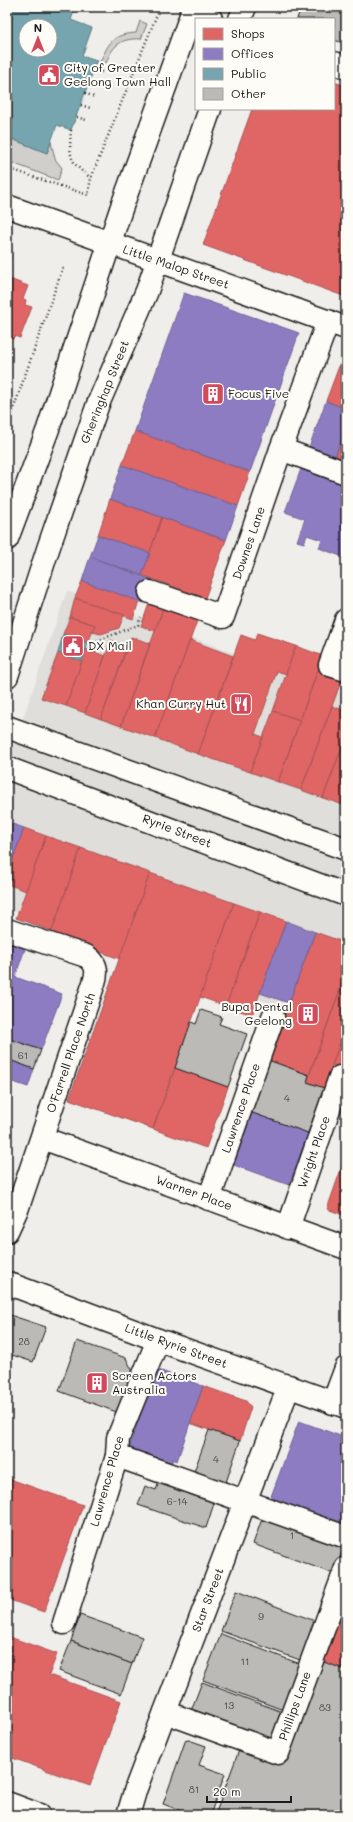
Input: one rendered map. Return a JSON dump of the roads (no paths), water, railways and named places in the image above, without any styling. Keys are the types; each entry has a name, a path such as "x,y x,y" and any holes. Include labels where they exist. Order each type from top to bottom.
{"street":[{"path":"240,18 245,7"},
{"path":"7,539 48,429 93,290 126,196 195,23"},
{"path":"335,63 346,68"},
{"name":"Gheringhap Street","path":"7,676 48,549 98,404 147,291 210,110"},
{"name":"Little Malop Street","path":"7,206 337,324"},
{"name":"Downes Lane","path":"150,592 223,617 281,449 337,324"},
{"path":"281,449 346,473"},
{"path":"346,620 330,665 346,670"},
{"path":"7,727 346,849"},
{"name":"Ryrie Street","path":"7,768 346,895"},
{"name":"O'Farrell Place North","path":"7,930 86,956 92,960 96,966 96,979 18,1207 7,1231"},
{"name":"Lawrence Place","path":"209,1199 272,1017"},
{"name":"Wright Place","path":"288,1228 340,1077"},
{"name":"Warner Place","path":"42,1138 346,1248"},
{"name":"Little Ryrie Street","path":"7,1283 158,1340 340,1405"},
{"name":"Lawrence Place","path":"64,1623 117,1456 118,1438 158,1340"},
{"path":"340,1405 346,1368"},
{"name":"Star Street","path":"128,1815 136,1788 289,1386"},
{"path":"117,1456 245,1500 346,1537"},
{"name":"Phillips Lane","path":"165,1712 278,1753 346,1568"},
{"path":"7,1803 39,1815"}],"place":[{"name":"City of Greater Geelong Town Hall","path":"49,75"},
{"name":"Focus Five","path":"213,394"},
{"name":"DX Mail","path":"73,646"},
{"name":"Khan Curry Hut","path":"241,704"},
{"name":"Bupa Dental Geelong","path":"308,1014"},
{"name":"Screen Actors Australia","path":"97,1383"}]}
